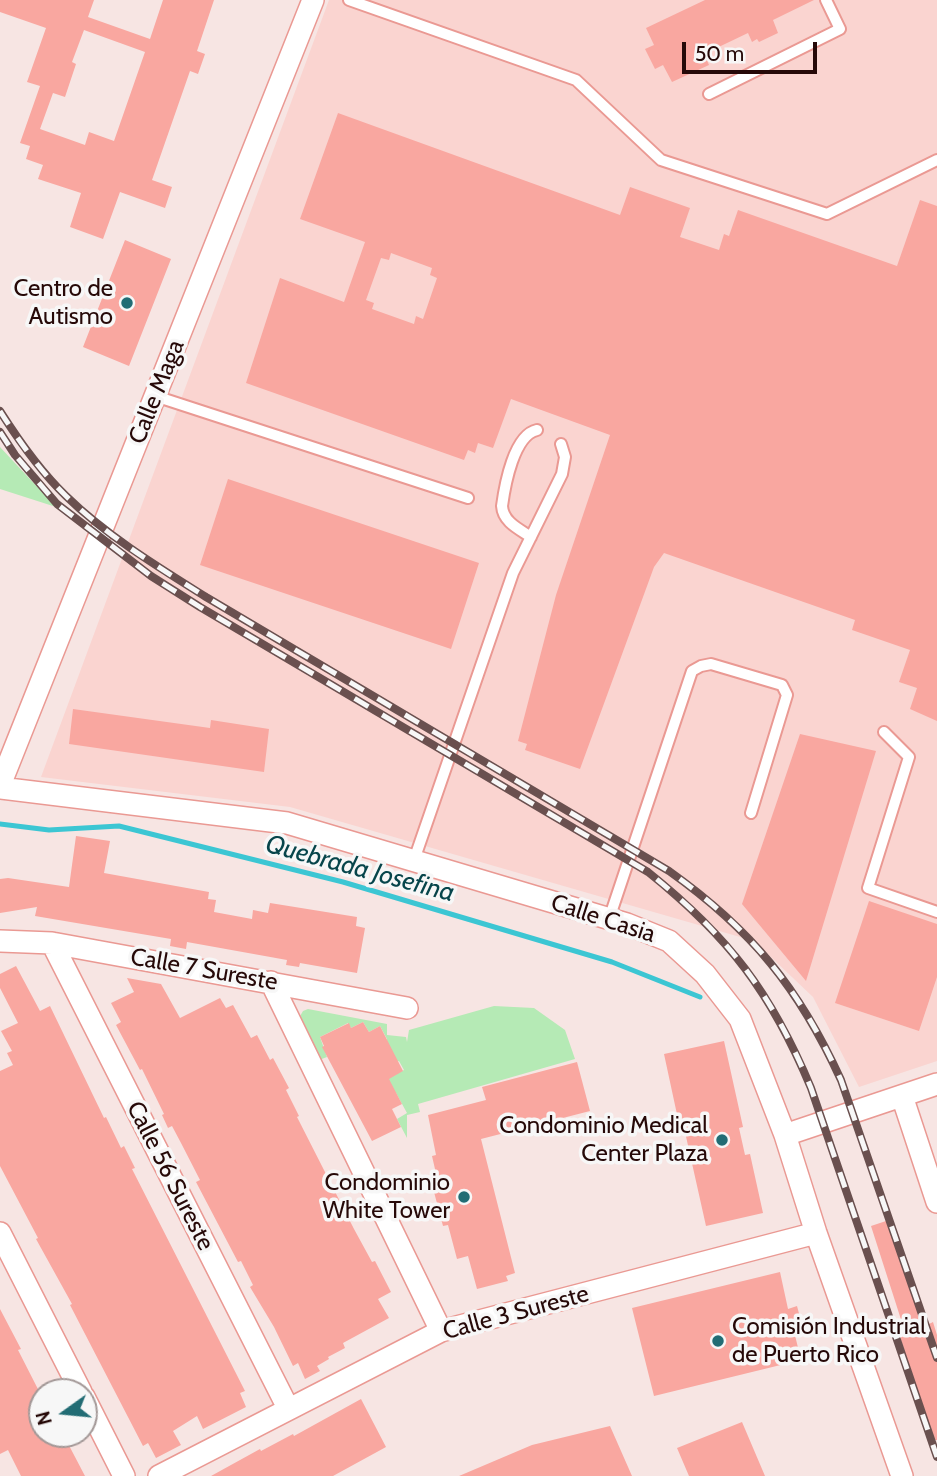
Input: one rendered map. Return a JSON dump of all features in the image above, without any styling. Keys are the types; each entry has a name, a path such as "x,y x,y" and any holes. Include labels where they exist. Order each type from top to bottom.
{"street":[{"name":"Calle Maga","path":"0,786 313,0"},
{"name":"Calle Casia","path":"0,786 287,823 609,919 669,941 705,974 740,1018 786,1135 816,1233 902,1476"},
{"name":"Calle 7 Sureste","path":"0,940 52,943 407,1008"},
{"name":"Calle 56 Sureste","path":"52,943 288,1408"},
{"path":"271,982 441,1331"},
{"path":"786,1135 937,1084"},
{"path":"902,1096 937,1202"},
{"path":"0,1233 74,1378"},
{"name":"Calle 3 Sureste","path":"159,1476 441,1331 816,1233"},
{"path":"98,1425 124,1476"}],"lane":[{"path":"349,0 576,80 661,160 827,214 937,160"},
{"path":"709,94 840,29 826,0"},
{"path":"155,396 468,498"},
{"path":"531,537 509,522 498,505 519,443 529,432 537,430"},
{"path":"414,860 513,573 562,474 565,457 561,443"},
{"path":"609,919 692,671 701,666 711,664 782,685 786,689 787,695 751,813"},
{"path":"884,732 909,757 868,888 937,912"}],"shaded area":[{"path":"329,0 937,0 937,1061 859,1087 813,997 754,941 290,807 41,777"}],"green space":[{"path":"0,447 56,507 0,489"},
{"path":"494,1006 534,1008 565,1030 575,1059 418,1104 420,1112 407,1115 407,1138 397,1119 407,1113 396,1093 379,1083 404,1070 399,1061 384,1069 387,1039 380,1026 369,1032 363,1022 351,1028 348,1023 320,1037 327,1057 319,1060 299,1018 303,1011 308,1009 387,1024 387,1035 406,1037 407,1042 409,1030"}],"building":[{"path":"0,0 94,0 88,17 150,39 163,0 214,0 197,51 205,54 198,74 190,71 152,180 172,187 165,208 120,192 103,239 70,227 81,193 38,179 43,165 26,159 30,146 20,143 40,86 27,82 46,28 0,12","holes":["84,30 145,52 114,141 89,132 85,145 40,129 53,93 65,97 76,64 72,62"]},
{"path":"705,0 814,0 773,20 778,33 759,42 757,39 752,42 748,33 704,54 709,65 672,82 663,65 655,69 645,49 654,45 646,28"},
{"path":"338,113 620,215 630,187 690,208 680,237 719,250 724,234 729,236 738,210 897,266 920,200 937,206 937,721 910,709 917,688 899,682 910,650 852,630 855,620 664,553 654,567 580,769 525,750 527,744 518,741 556,595 610,435 511,399 493,448 478,443 475,453 468,450 464,460 246,383 280,278 344,302 365,242 300,219","holes":["391,253 432,268 430,275 437,278 423,319 416,316 414,324 372,309 374,303 366,300 381,258 389,260"]},
{"name":"Centro de Autismo","path":"125,240 171,259 129,366 83,347"},
{"path":"228,479 479,563 451,649 200,565"},
{"path":"73,709 210,728 211,720 269,729 264,772 69,744"},
{"path":"800,734 876,751 806,981 742,904"},
{"path":"76,836 110,841 104,873 209,892 208,899 216,900 214,912 252,919 253,910 268,913 270,903 357,917 356,926 365,928 357,973 300,963 299,967 286,965 287,960 187,942 186,949 170,946 171,939 35,916 37,907 0,913 0,879 69,887"},
{"path":"869,901 937,924 937,977 919,1031 835,1003"},
{"path":"16,966 40,1011 50,1006 104,1118 106,1117 121,1148 124,1146 135,1168 132,1169 245,1391 240,1393 246,1407 203,1429 197,1416 173,1431 181,1445 156,1458 148,1443 143,1446 0,1166 0,1071 13,1065 7,1053 12,1051 1,1031 18,1023 0,988 0,974"},
{"path":"127,978 161,984 180,1018 220,998 226,1008 233,1005 251,1038 257,1035 270,1060 273,1058 289,1088 286,1090 299,1116 297,1117 354,1229 391,1292 378,1299 389,1318 343,1343 345,1348 328,1357 329,1359 317,1366 320,1371 305,1379 298,1363 293,1366 250,1287 253,1285 241,1261 238,1262 196,1182 200,1180 172,1126 168,1128 142,1069 140,1070 116,1025 121,1022 111,1003 134,992"},
{"path":"363,1022 369,1032 380,1026 403,1071 389,1079 402,1104 392,1109 401,1127 372,1141 322,1047 324,1046 320,1037 349,1023 351,1028"},
{"name":"Condominio Medical Center Plaza","path":"724,1041 743,1127 739,1128 745,1155 750,1154 763,1213 706,1226 685,1132 681,1133 664,1054"},
{"path":"577,1062 590,1111 481,1139 515,1273 506,1276 508,1281 477,1289 468,1256 457,1259 448,1225 443,1226 434,1192 440,1191 432,1156 436,1155 428,1115 486,1100 482,1087"},
{"path":"892,1219 927,1325 933,1322 937,1335 937,1440 934,1440 899,1334 905,1332 871,1226"},
{"name":"Comisión Industrial de Puerto Rico","path":"780,1272 788,1309 797,1306 801,1321 792,1323 801,1360 654,1396 632,1308"},
{"path":"0,1309 32,1378 28,1378 28,1448 70,1448 85,1476 21,1476 8,1450 0,1454"},
{"path":"361,1399 386,1447 333,1476 211,1476 260,1449 261,1451 293,1434 294,1436"},
{"path":"742,1422 765,1476 689,1476 677,1448"},
{"path":"610,1426 632,1476 459,1476 532,1445"}],"waterway":[{"name":"Quebrada Josefina","path":"0,824 49,830 119,826 343,882 612,962 700,997"}],"railway":[{"path":"0,411 30,455 56,486 82,511 133,550 206,597 669,871 749,939 790,989 825,1047 841,1080 937,1358"},
{"path":"0,432 15,455 57,504 151,576 648,872 677,896 725,944 745,968 780,1023 811,1088 937,1457"}],"place":[{"name":"Centro de Autismo","path":"127,303"},
{"name":"Condominio Medical Center Plaza","path":"722,1140"},
{"name":"Condominio White Tower","path":"464,1197"},
{"name":"Comisión Industrial de Puerto Rico","path":"718,1341"}]}
